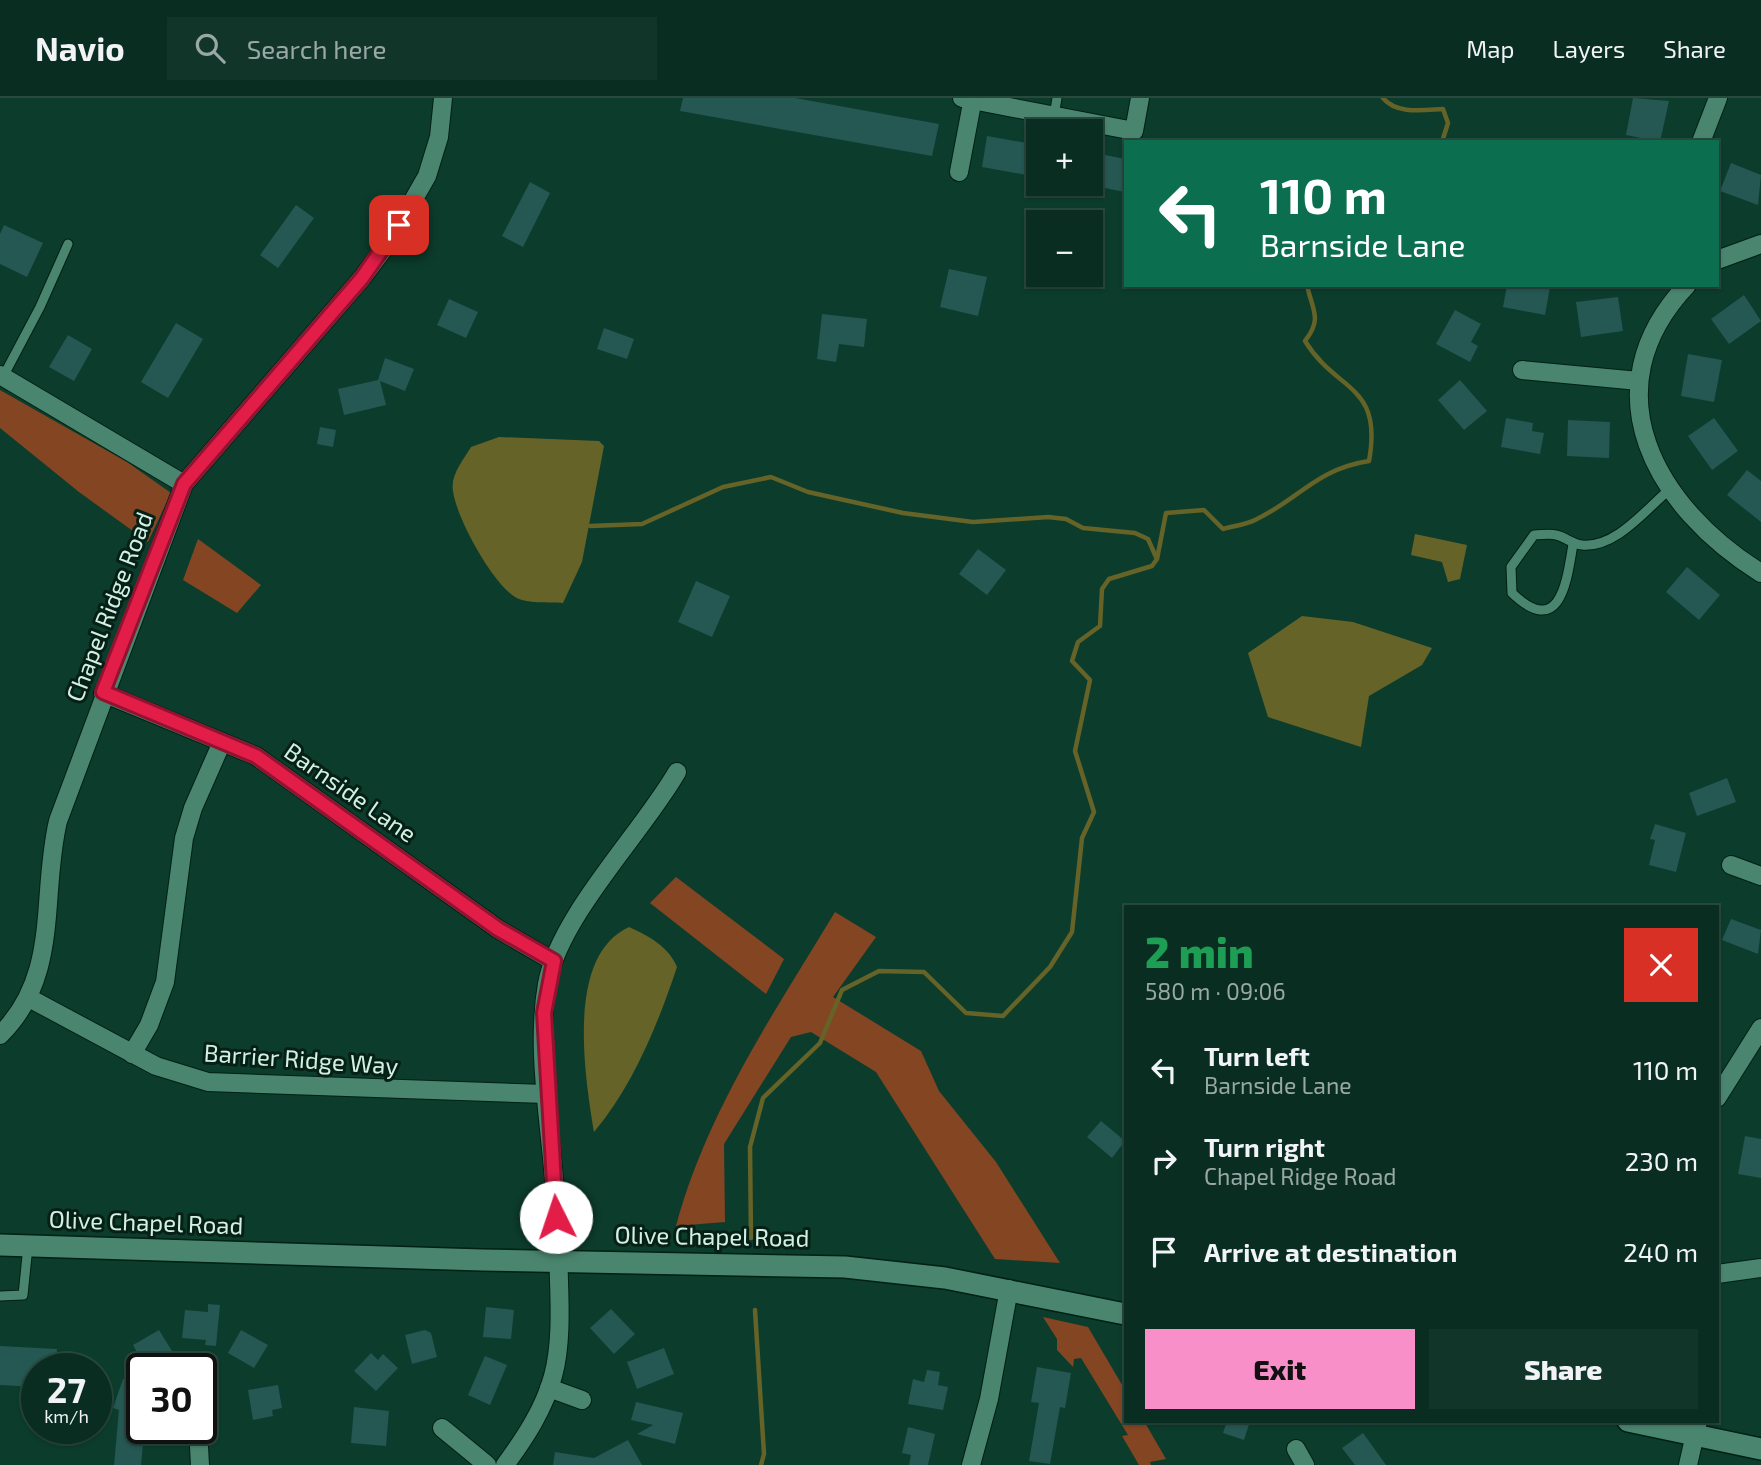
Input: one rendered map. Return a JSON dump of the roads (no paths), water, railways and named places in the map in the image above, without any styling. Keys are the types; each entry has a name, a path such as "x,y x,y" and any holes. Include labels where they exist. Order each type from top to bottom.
{"main road":[{"name":"Olive Chapel Road","path":"0,1245 845,1267 912,1273 1009,1289 1124,1314"},
{"path":"1648,1423 1697,1428 1761,1449"}],"street":[{"name":"Chapel Ridge Road","path":"0,1035 29,998 44,950 48,868 58,821 103,692 184,484 362,278 391,239 427,176 439,137 443,98"},
{"path":"959,172 969,99 1055,107 1134,131 1140,98"},
{"path":"1702,140 1718,98"},
{"path":"1719,259 1761,244"},
{"path":"1686,287 1655,329 1639,381 1641,424 1655,464 1669,490 1707,530 1761,573"},
{"path":"1522,370 1639,381"},
{"path":"1,376 184,484"},
{"name":"Barnside Lane","path":"103,692 256,756 498,929 554,961"},
{"path":"132,1054 159,1005 165,982 184,838 193,808 222,742"},
{"path":"505,1465 520,1444 549,1388 559,1326 558,1261 546,1094 544,1013 554,961 579,911 677,772"},
{"path":"1731,865 1761,876"},
{"name":"Barrier Ridge Way","path":"29,998 132,1054 179,1075 228,1084 546,1094"},
{"path":"1719,1095 1761,1028"},
{"path":"1719,1274 1761,1268"},
{"path":"971,1465 989,1399 1009,1289"},
{"path":"549,1388 582,1400"},
{"path":"442,1428 487,1465"},
{"path":"1688,1465 1697,1428"},
{"path":"199,1444 200,1465"}],"lane":[{"path":"1,376 40,307 68,244"},
{"path":"1573,544 1563,595 1556,603 1545,609 1535,608 1512,593 1511,567 1534,535 1555,534 1573,544 1587,545 1606,540 1629,525 1669,490"},
{"path":"0,1296 23,1295 28,1246"}],"waterway":[{"path":"1383,98 1403,109 1443,109 1448,123 1443,140"},
{"path":"751,1238 750,1147 763,1098 820,1043 842,990 879,971 924,972 966,1013 1003,1016 1050,967 1072,932 1082,838 1094,812 1075,751 1090,680 1072,661 1078,642 1100,626 1102,589 1109,579 1152,566 1157,559 1166,513 1204,510 1223,529 1243,524 1270,512 1321,478 1351,465 1369,461 1372,436 1363,402 1330,371 1305,341 1315,320 1308,287"},
{"path":"590,526 642,524 723,487 771,477 808,492 903,513 973,522 1048,517 1066,519 1083,528 1135,533 1148,539 1156,557"},
{"path":"755,1310 764,1454 761,1465"}]}
